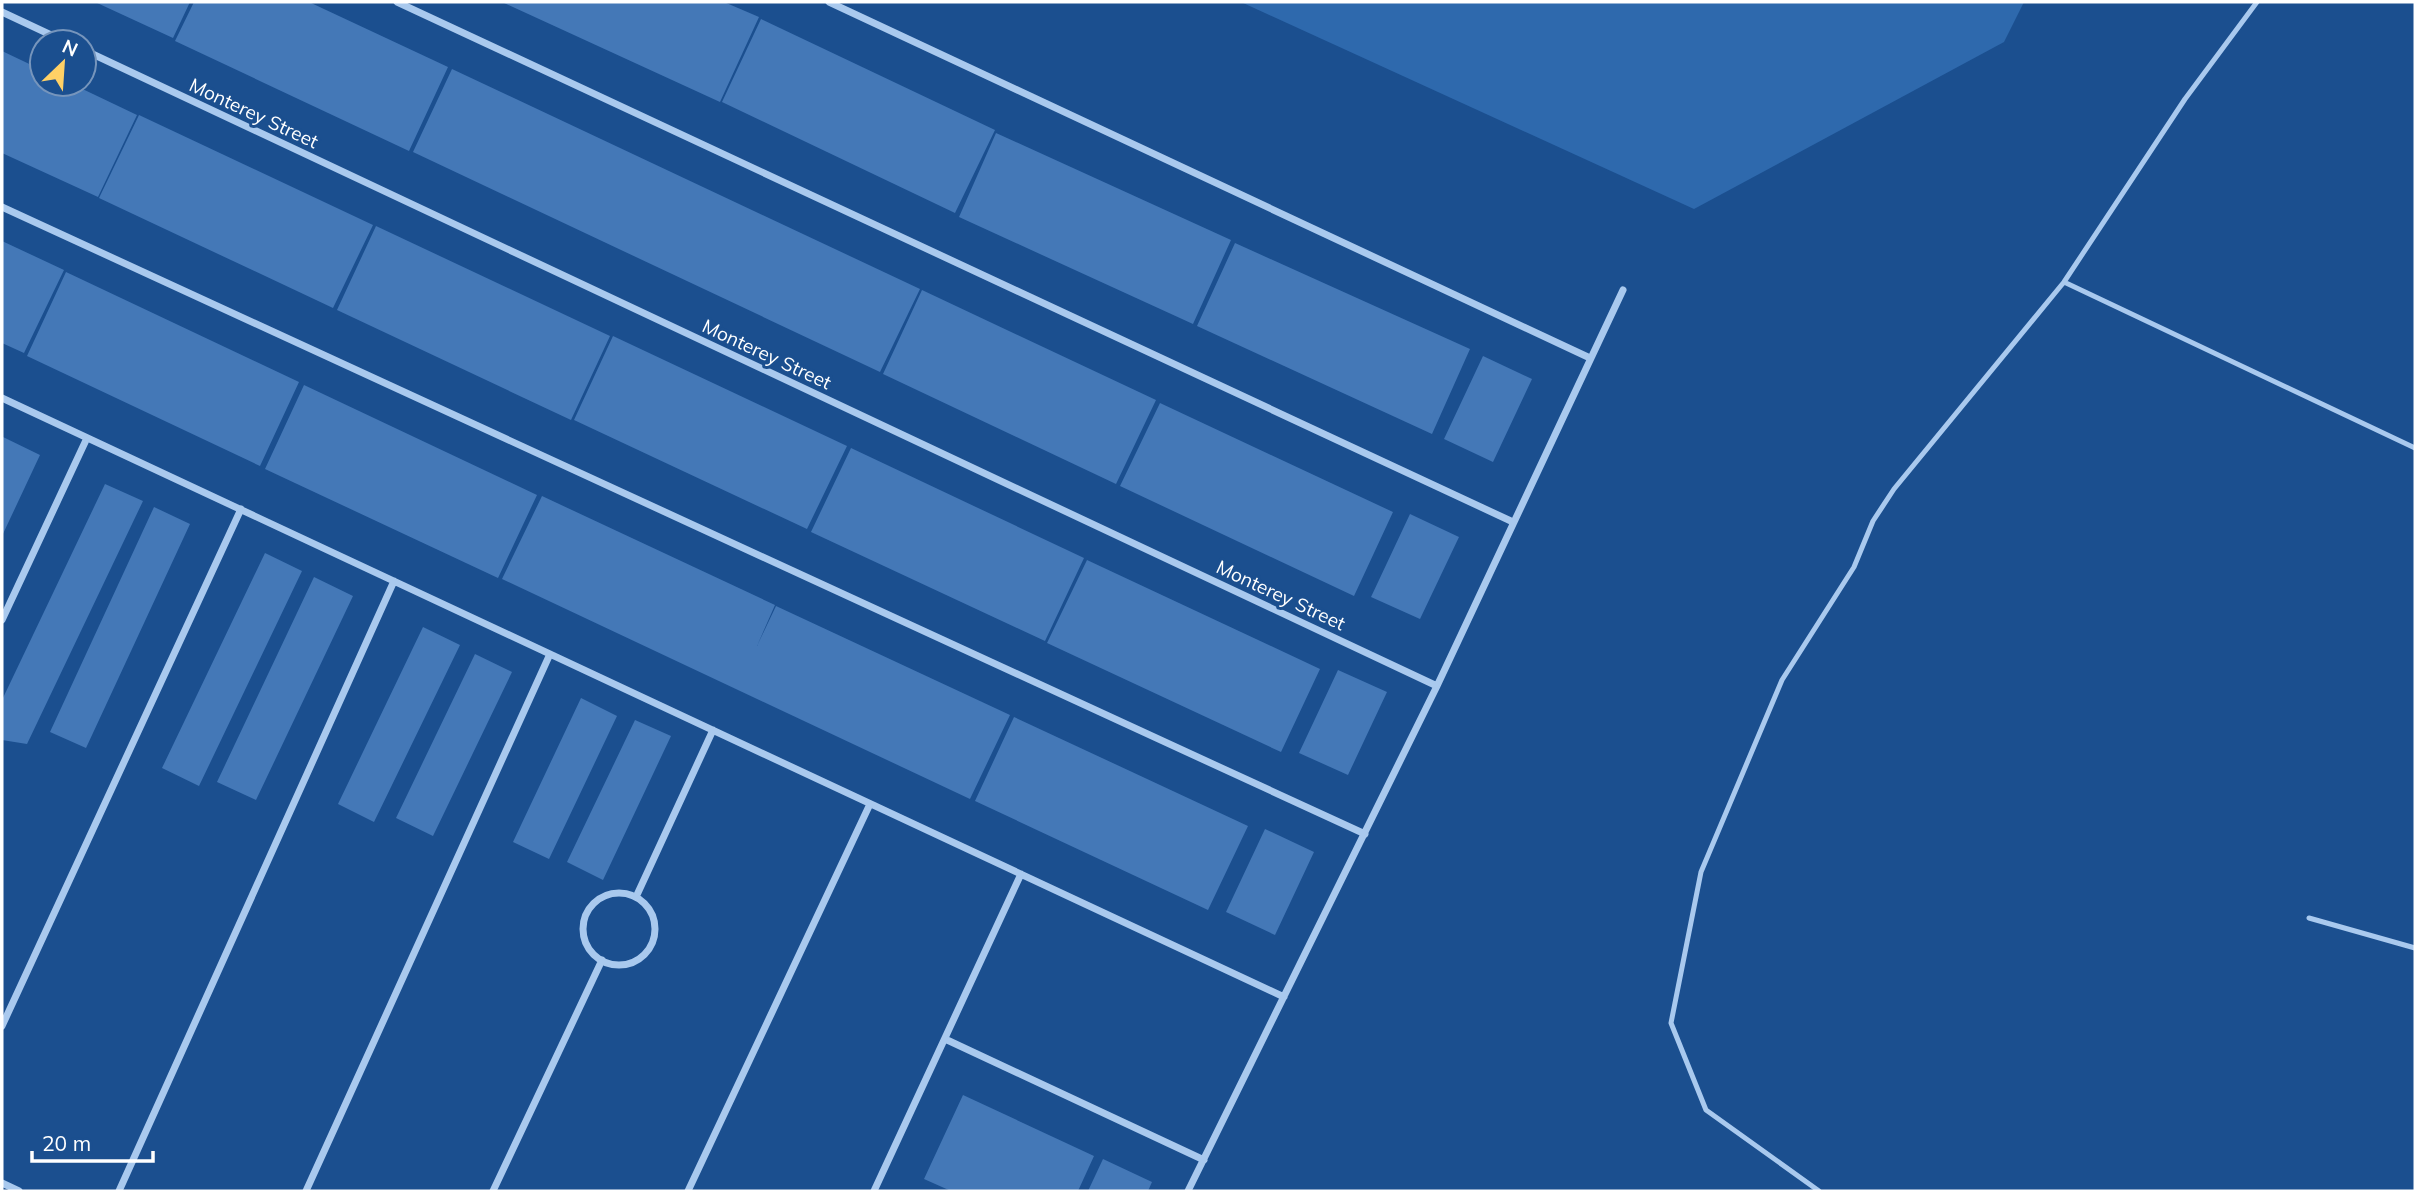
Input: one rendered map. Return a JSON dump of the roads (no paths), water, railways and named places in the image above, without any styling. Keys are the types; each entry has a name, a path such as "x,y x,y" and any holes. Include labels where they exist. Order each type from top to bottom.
{"street":[{"path":"397,2 1513,522"},
{"path":"829,2 1590,358"},
{"path":"2,12 36,28"},
{"name":"Monterey Street","path":"98,57 1437,686"},
{"path":"2,207 1365,834"},
{"path":"1188,1191 1437,686 1623,290"},
{"path":"2,398 1284,997"},
{"path":"2,620 87,438"},
{"path":"2,1026 242,509"},
{"path":"119,1191 394,581"},
{"path":"306,1191 551,654"},
{"path":"636,897 713,730"},
{"path":"688,1191 870,804"},
{"path":"874,1191 1021,874"},
{"path":"611,893 636,897 645,904 655,927 647,951 626,964 602,960 592,953 582,930 590,907 611,893"},
{"path":"493,1191 602,960"},
{"path":"945,1039 1203,1160"},
{"path":"2,1183 19,1191"}],"lane":[{"path":"1819,1191 1706,1110 1671,1023 1701,872 1782,680 1854,567 1873,521 1894,489 2064,282 2185,99 2257,2"},
{"path":"2064,282 2415,448"},
{"path":"2309,918 2415,948"}]}
